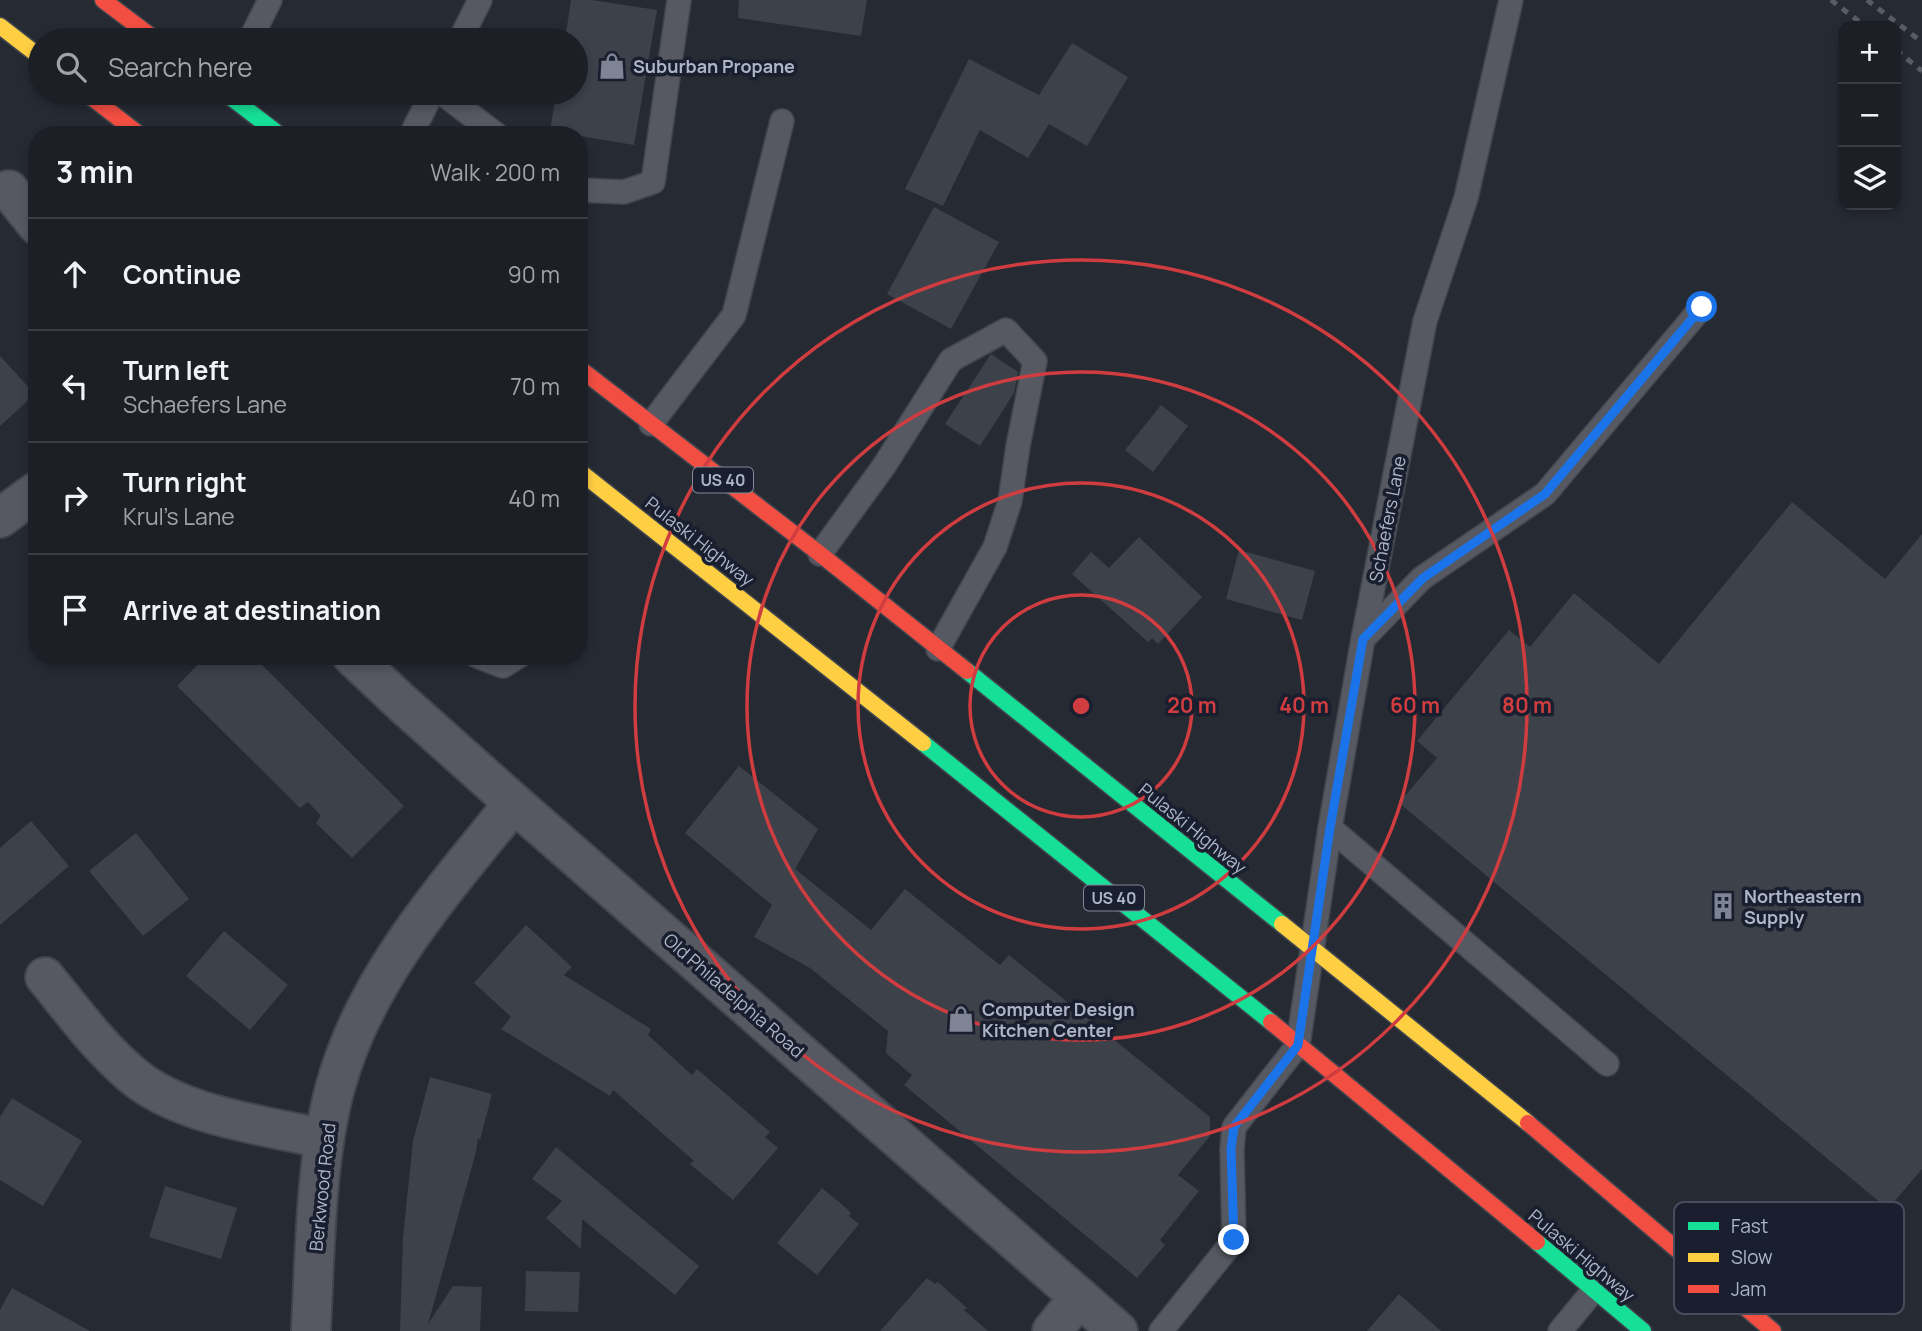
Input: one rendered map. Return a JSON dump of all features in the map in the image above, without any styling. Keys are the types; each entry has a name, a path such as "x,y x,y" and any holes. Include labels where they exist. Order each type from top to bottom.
{"highway":[{"path":"103,0 140,28"},
{"path":"0,26 28,48"},
{"path":"101,105 128,126"},
{"path":"241,105 268,126"},
{"name":"Pulaski Highway","path":"588,375 820,554 1311,947 1559,1149 1674,1247"},
{"name":"Pulaski Highway","path":"588,478 1298,1045 1643,1331"},
{"name":"Pulaski Highway","path":"1753,1314 1773,1331"}],"street":[{"path":"9,190 28,214"},
{"path":"0,518 28,498"},
{"name":"Old Philadelphia Road","path":"362,665 514,803 1118,1331"},
{"name":"Berkwood Road","path":"311,1331 324,1139 335,1087 352,1041 383,978 412,930 514,803"},
{"path":"45,977 101,1045 133,1076 173,1100 212,1113 324,1139"},
{"path":"1052,1331 1079,1297"}],"lane":[{"path":"256,28 270,0"},
{"path":"466,28 480,0"},
{"path":"588,191 624,192 653,182 679,0"},
{"name":"Schaefers Lane","path":"1298,1045 1330,828 1363,639 1425,321 1466,198 1511,0"},
{"path":"416,126 426,105"},
{"path":"458,105 485,126"},
{"path":"651,424 734,314 782,121"},
{"path":"1363,639 1423,578 1545,494 1702,307"},
{"path":"820,554 884,466 951,360 1006,330 1035,361 1010,501 995,548 938,649"},
{"path":"1330,828 1607,1064"},
{"path":"1161,1331 1234,1240 1231,1149 1234,1127 1298,1045"},
{"path":"1560,1331 1594,1290"}],"building":[{"name":"Suburban Propane","path":"571,0 592,0 657,10 634,145 588,137 588,126 551,126 554,105 588,105 588,28 567,28"},
{"path":"739,0 867,0 861,36 738,18"},
{"path":"1072,43 1128,77 1087,146 1049,124 1028,158 980,130 943,206 905,189 969,59 1039,95"},
{"path":"934,207 999,242 951,329 887,294"},
{"path":"991,354 1018,372 1014,393 980,446 945,424"},
{"path":"0,356 28,386 28,400 0,426"},
{"path":"1161,405 1188,426 1153,472 1125,450"},
{"name":"Northeastern Supply","path":"1792,502 1885,579 1922,534 1922,1169 1894,1202 1880,1202 1399,803 1437,758 1417,741 1509,630 1530,647 1574,593 1659,664"},
{"path":"1139,537 1202,597 1158,644 1152,638 1148,642 1072,574 1091,552 1109,568"},
{"path":"1239,550 1315,571 1302,620 1226,599"},
{"path":"197,665 262,665 404,806 352,858 316,823 321,816 308,802 300,808 177,686"},
{"path":"739,766 818,829 795,869 871,930 905,889 1000,965 1009,955 1210,1117 1210,1136 1178,1175 1199,1191 1160,1240 1165,1245 1137,1278 904,1085 912,1075 886,1053 888,1031 810,968 754,937 772,905 685,833"},
{"path":"31,821 69,866 0,925 0,848"},
{"path":"136,833 189,899 143,936 89,871"},
{"path":"526,925 572,967 564,975 651,1029 648,1035 692,1075 697,1069 770,1132 765,1137 778,1148 733,1200 690,1164 694,1161 613,1090 610,1096 501,1029 511,1017 474,983"},
{"path":"224,931 288,985 250,1030 186,976"},
{"path":"430,1077 492,1094 428,1324 453,1286 482,1287 480,1331 400,1331 403,1237 413,1141"},
{"path":"12,1098 82,1141 43,1206 0,1180 0,1117"},
{"path":"556,1147 699,1266 675,1295 582,1219 581,1249 546,1218 562,1201 532,1179"},
{"path":"165,1186 237,1208 221,1259 149,1237"},
{"path":"822,1188 845,1207 851,1213 849,1216 859,1224 817,1275 777,1243"},
{"path":"526,1271 580,1272 578,1312 525,1311"},
{"path":"927,1278 935,1284 938,1282 988,1331 880,1331"},
{"path":"12,1288 90,1331 0,1331 0,1310"},
{"path":"1399,1294 1441,1331 1367,1331"}],"railway":[{"path":"1831,0 1858,21"},
{"path":"1867,0 1922,42"},
{"path":"1901,54 1922,71"}],"traffic: fast":[{"path":"241,105 268,126"},
{"path":"967,671 1282,924"},
{"path":"923,743 1271,1022"},
{"path":"1537,1242 1643,1331"}],"traffic: slow":[{"path":"0,26 28,48"},
{"path":"588,478 923,743"},
{"path":"1282,924 1528,1123"}],"traffic: jam":[{"path":"103,0 140,28"},
{"path":"101,105 128,126"},
{"path":"588,375 967,671"},
{"path":"1271,1022 1537,1242"},
{"path":"1528,1123 1674,1247"},
{"path":"1753,1314 1773,1331"}],"place":[{"name":"Suburban Propane","path":"612,66"},
{"name":"Northeastern Supply","path":"1723,906"},
{"name":"Computer Design Kitchen Center","path":"961,1019"}],"route":[{"path":"1234,1240 1231,1149 1234,1127 1298,1045 1330,828 1363,639 1423,578 1545,494 1702,307"}]}
